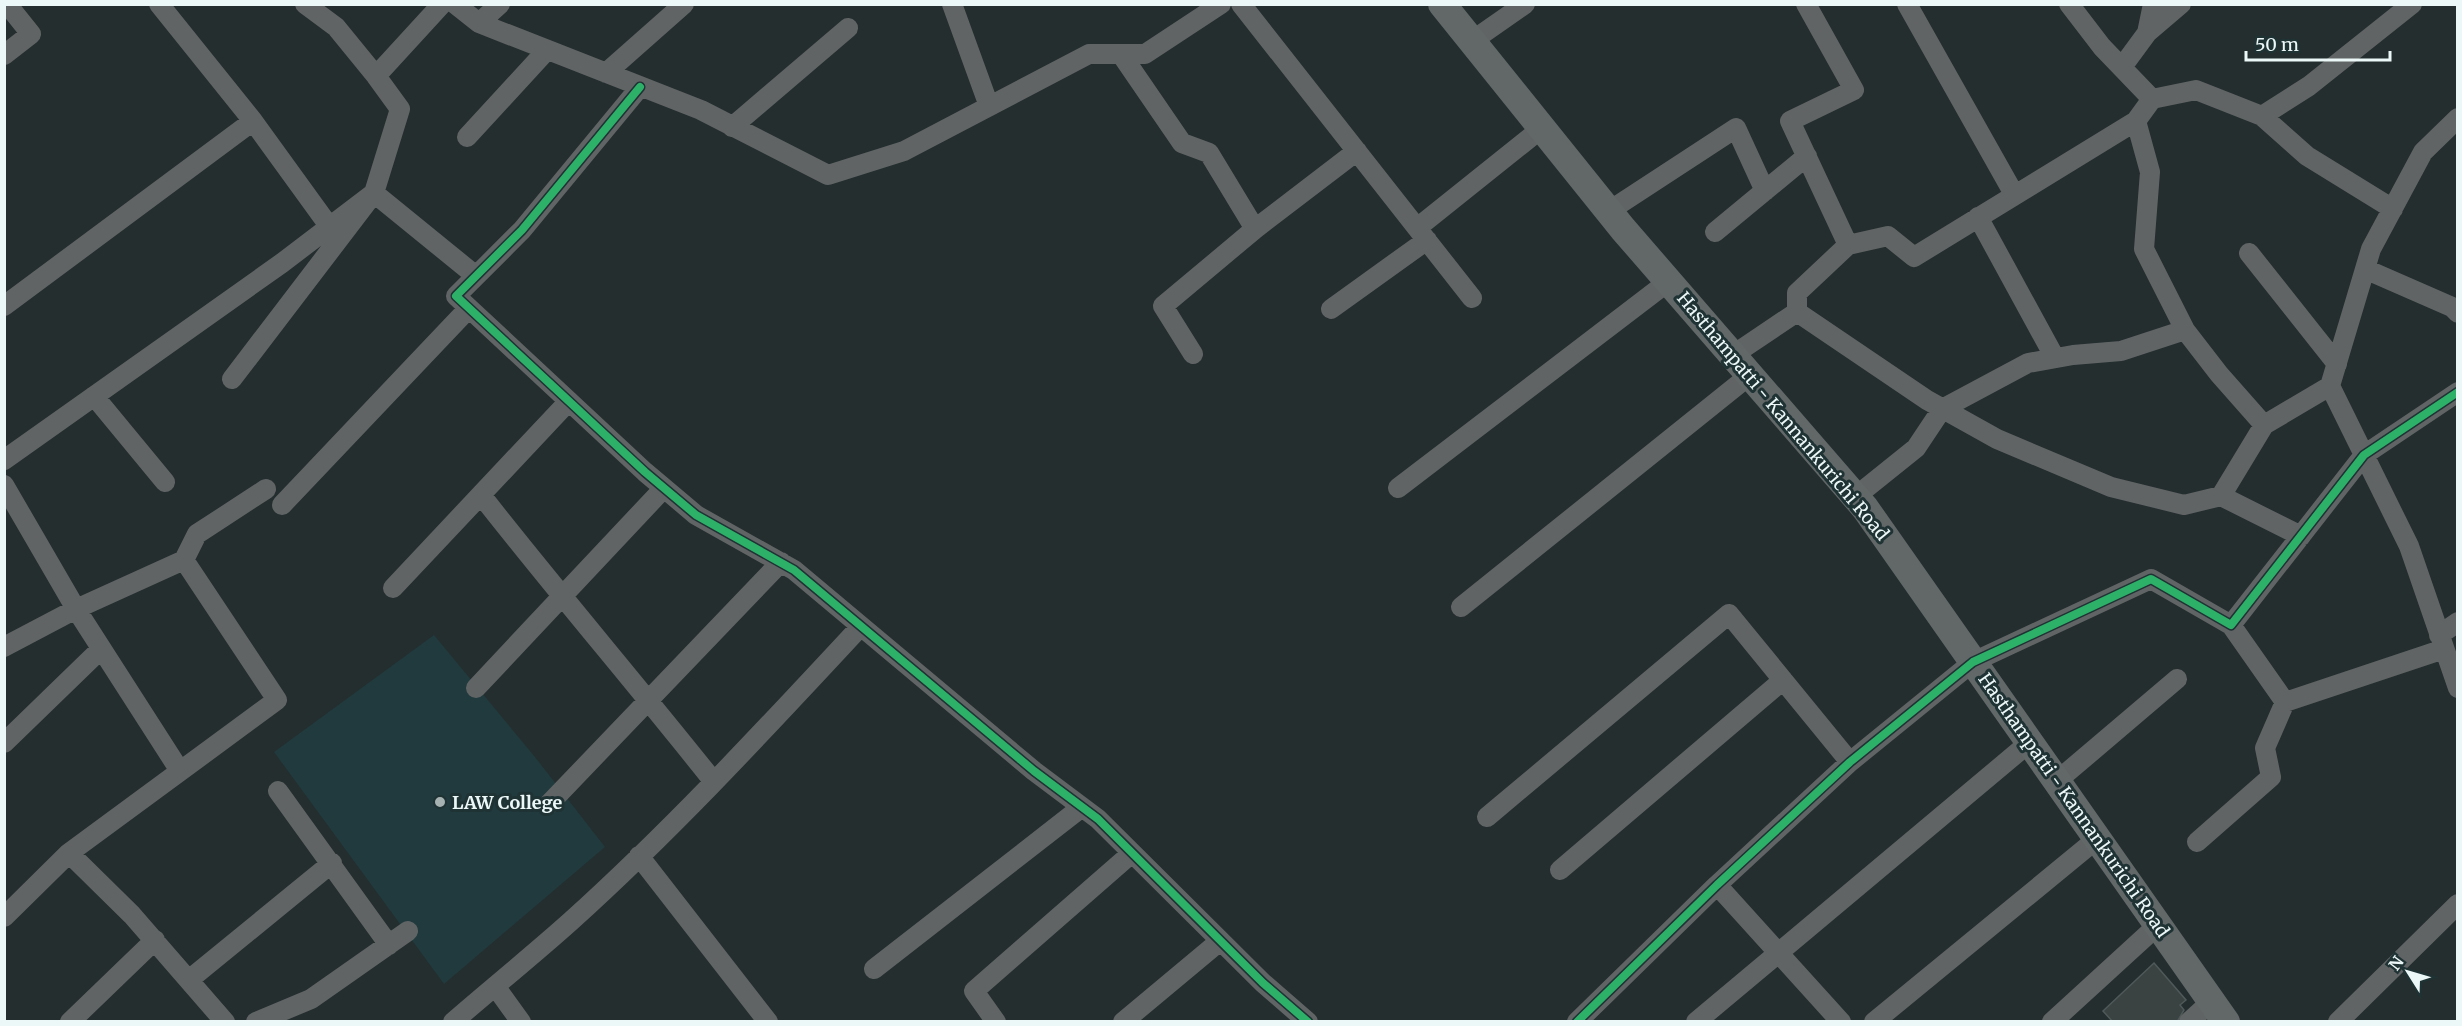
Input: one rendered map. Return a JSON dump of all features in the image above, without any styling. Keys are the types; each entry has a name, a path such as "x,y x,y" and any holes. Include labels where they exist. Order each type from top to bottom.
{"main road":[{"name":"Hasthampatti - Kannankurichi Road","path":"1442,4 1609,211 1855,497 2219,1011"}],"street":[{"path":"4,55 31,34 7,4"},
{"path":"159,4 253,121 329,226"},
{"path":"232,379 374,193 400,109 336,27 304,4"},
{"path":"376,76 442,4"},
{"path":"455,4 479,23 701,110 828,175 904,151 1089,54 1145,54 1221,4"},
{"path":"479,23 500,4"},
{"path":"606,73 684,4"},
{"path":"952,4 989,106"},
{"path":"1241,4 1472,298"},
{"path":"1472,41 1525,4"},
{"path":"1806,4 1854,90 1790,121 1848,245"},
{"path":"1907,4 2014,194"},
{"path":"2069,4 2152,99"},
{"path":"2147,33 2153,4"},
{"path":"2122,67 2147,33 2181,4"},
{"path":"2262,116 2309,86 2412,4"},
{"path":"732,127 848,28"},
{"path":"467,137 547,50"},
{"path":"1121,54 1182,143 1209,153 1255,229"},
{"path":"640,87 522,230 456,296 696,515 795,570 1034,771 1098,819 1301,1020"},
{"path":"1461,607 1741,365 1797,312 1797,293 1848,245 1888,236 1914,257 2136,121 2152,99 2196,90 2262,116 2307,156 2393,209"},
{"path":"2457,117 2423,152 2371,249 2331,386 2409,546 2457,688"},
{"path":"4,306 253,121"},
{"path":"2136,121 2150,172 2144,249 2185,330 2219,374 2264,425"},
{"path":"1331,309 1422,234 1542,128"},
{"path":"1609,211 1736,128 1765,191"},
{"path":"1193,354 1163,306 1255,229 1357,151"},
{"path":"1715,232 1807,156"},
{"path":"4,460 282,263 374,193"},
{"path":"374,193 476,276"},
{"path":"1978,217 2055,358"},
{"path":"2249,253 2337,363"},
{"path":"2365,269 2452,308 2457,313"},
{"path":"1398,488 1669,281"},
{"path":"282,505 469,308"},
{"path":"1797,312 1942,409 1997,439 2111,487 2184,505 2221,496 2301,536"},
{"path":"1855,497 1916,448 1942,409 2028,363 2121,351 2185,330"},
{"path":"2221,496 2264,425 2331,386"},
{"path":"2231,625 2364,455 2457,392"},
{"path":"94,396 165,482"},
{"path":"393,588 569,400"},
{"path":"476,688 664,488"},
{"path":"4,647 76,609 184,560 197,534 266,489"},
{"path":"7,495 101,649 180,771"},
{"path":"481,495 562,598 648,699 714,782"},
{"path":"4,917 69,853 277,700 184,560"},
{"path":"549,804 781,562"},
{"path":"1577,1022 1717,885 1850,762 1973,662 2151,579 2231,625 2286,702"},
{"path":"1487,817 1729,614 1850,762"},
{"path":"2197,842 2271,777 2265,748 2286,702 2442,642 2457,622"},
{"path":"453,1022 570,922 639,856 714,782 861,626"},
{"path":"4,743 101,649"},
{"path":"2058,781 2177,679"},
{"path":"1560,870 1783,680"},
{"path":"1696,1022 2030,742"},
{"path":"278,791 389,945"},
{"path":"874,969 1082,807"},
{"path":"1874,1022 2098,838"},
{"path":"69,853 155,940 225,1022"},
{"path":"996,1022 974,991 1132,853"},
{"path":"639,856 768,1022"},
{"path":"190,979 332,863"},
{"path":"1717,885 1841,1022"},
{"path":"2338,1022 2457,904"},
{"path":"2052,1022 2158,925"},
{"path":"256,1022 311,999 408,931"},
{"path":"70,1022 155,940"},
{"path":"1123,1022 1220,941"},
{"path":"495,986 521,1022"},
{"path":"2189,1022 2219,1011"}],"shaded area":[{"name":"LAW College","path":"434,635 535,757 605,847 444,984 274,752"}],"building":[{"path":"2154,963 2186,1000 2180,1005 2184,1010 2177,1022 2113,1022 2103,1011"}],"cycle path":[{"path":"640,87 522,230 456,296 645,472 696,515 794,570 1034,771 1098,819 1263,983 1308,1022"},
{"path":"1577,1022 1717,885 1850,762 1973,662 2151,579 2231,625 2364,455 2458,392"}],"place":[{"name":"LAW College","path":"440,802"}]}
